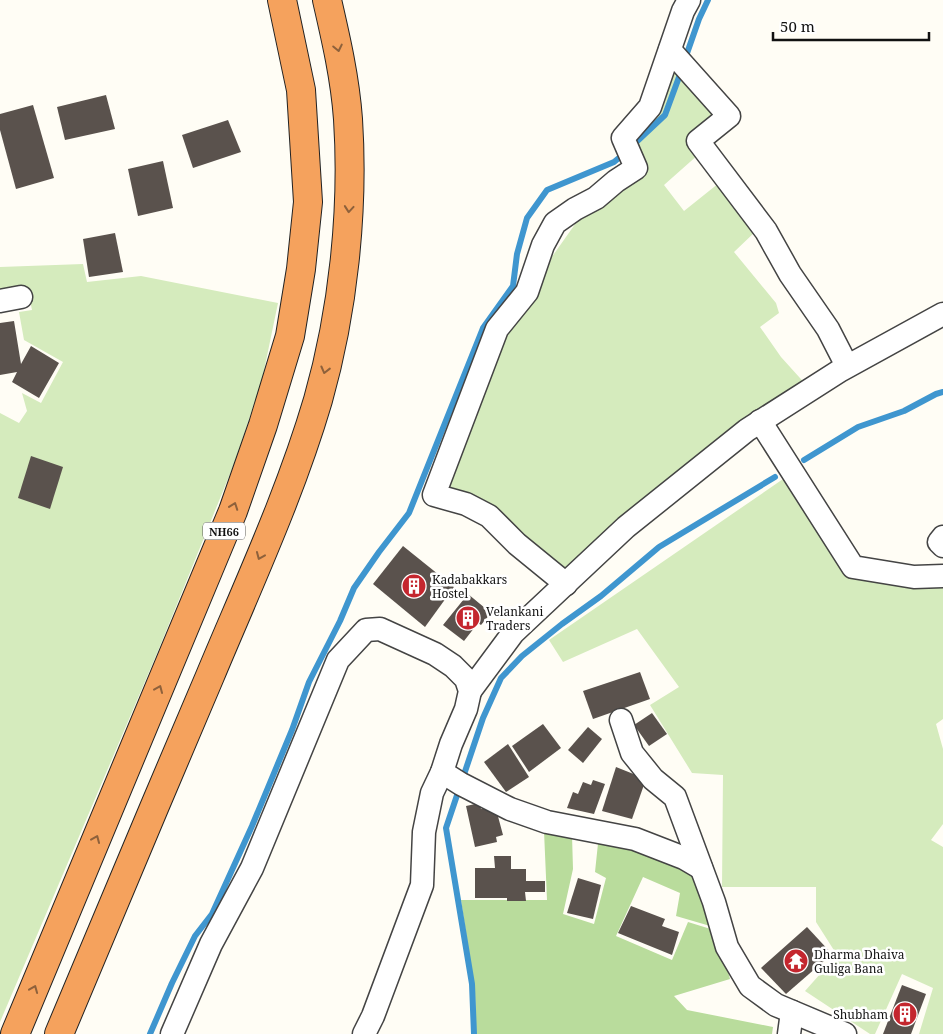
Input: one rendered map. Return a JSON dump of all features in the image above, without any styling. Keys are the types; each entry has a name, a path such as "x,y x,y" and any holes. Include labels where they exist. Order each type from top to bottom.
{"highway":[{"name":"NH66","path":"15,1034 233,511 263,425 290,336 301,269 308,202 301,90 282,0"},
{"path":"59,1034 283,502 320,392 330,353 342,276 350,198 348,118 340,58 327,0"}],"street":[{"path":"566,584 517,544 489,516 466,504 434,495 497,329 527,292 543,245 555,223 575,209 596,198 616,181 636,168 623,138 650,107 679,60 689,0"},
{"path":"679,60 729,116 698,141 766,231 790,274 828,329 847,366"},
{"path":"364,1034 373,1016 422,884 424,832 432,793 466,709 470,691 513,633 626,528 747,430 847,366 943,314"},
{"path":"760,421 852,567 914,577 943,576"},
{"path":"943,537 939,542 943,546"},
{"path":"172,1034 211,944 252,868 338,660 351,644 366,630 380,629 441,658 453,666 466,679 470,691"},
{"path":"621,720 632,753 653,779 675,797 714,902 727,947 750,986 776,1005 845,1034"},
{"path":"442,772 510,809 547,822 635,839 684,858 701,868"},
{"path":"789,1034 792,1012"}],"green space":[{"path":"674,61 718,114 699,154 664,185 684,211 719,183 756,231 734,252 776,303 779,313 760,327 781,357 809,388 566,581 519,544 435,495 497,329 527,292 578,220 637,174 631,150"},
{"path":"83,264 87,282 141,276 278,303 262,380 234,464 158,651 0,1022 0,413 19,423 27,411 22,393 41,403 63,362 24,340 19,312 32,310 28,291 0,294 0,267"},
{"path":"786,477 852,573 943,583 943,719 936,724 943,749 943,824 931,840 943,847 943,1034 919,1034 933,988 902,974 875,1034 870,1034 805,991 837,955 816,922 816,887 722,887 723,775 692,773 650,705 679,687 637,629 563,662 549,640"},
{"path":"544,831 572,835 573,869 563,914 594,924 606,878 595,872 599,834 695,868 717,928 676,916 680,893 643,877 616,936 672,960 688,922 717,931 730,979 674,996 687,1010 773,1027 772,1034 476,1034 475,993 461,900 547,900"}],"building":[{"path":"106,95 115,129 65,140 57,107"},
{"path":"33,105 54,178 16,189 0,130 0,114"},
{"path":"228,120 241,152 193,168 182,135"},
{"path":"163,161 173,208 138,216 128,169"},
{"path":"115,233 123,272 89,277 83,239"},
{"path":"14,321 21,364 31,346 59,363 39,398 12,382 17,372 0,375 0,323"},
{"path":"31,456 63,467 50,509 18,498"},
{"name":"Kadabakkars Hostel","path":"403,546 454,587 425,627 373,584"},
{"name":"Velankani Traders","path":"468,594 491,613 481,625 478,623 464,641 443,625"},
{"path":"640,672 650,699 593,719 583,691"},
{"path":"652,713 667,734 649,746 634,725"},
{"path":"543,724 561,748 529,772 512,746"},
{"path":"588,727 602,739 583,763 568,750"},
{"path":"508,744 529,777 506,792 484,762"},
{"path":"616,767 646,779 632,819 602,811"},
{"path":"593,780 605,784 594,814 567,808 573,792 578,794 583,782 591,785"},
{"path":"480,803 481,809 487,808 487,811 496,809 503,835 496,837 497,842 475,847 466,806"},
{"path":"494,856 511,856 511,869 526,869 526,881 545,881 545,892 525,892 526,901 507,901 507,898 475,898 475,868 495,868"},
{"path":"578,878 601,885 593,919 567,913"},
{"path":"631,906 665,919 662,926 679,932 672,955 618,933"},
{"name":"Dharma Dhaiva Guliga Bana","path":"807,927 832,954 786,994 761,968"},
{"name":"Shubham","path":"902,985 926,994 911,1034 883,1034"}],"waterway":[{"path":"685,59 708,0"},
{"path":"632,146 665,115 682,69"},
{"path":"150,1034 195,936 212,914 252,826 292,730 309,682 340,621 354,588 409,513 483,328 513,286 517,254 527,218 547,190 614,162 625,153"},
{"path":"804,460 858,427 904,411 943,392"},
{"path":"474,1034 472,984 446,828 483,718 501,678 522,656 601,596 659,547 775,477"}],"place":[{"name":"Kadabakkars Hostel","path":"414,586"},
{"name":"Velankani Traders","path":"468,618"},
{"name":"Dharma Dhaiva Guliga Bana","path":"796,961"},
{"name":"Shubham","path":"905,1014"}]}
